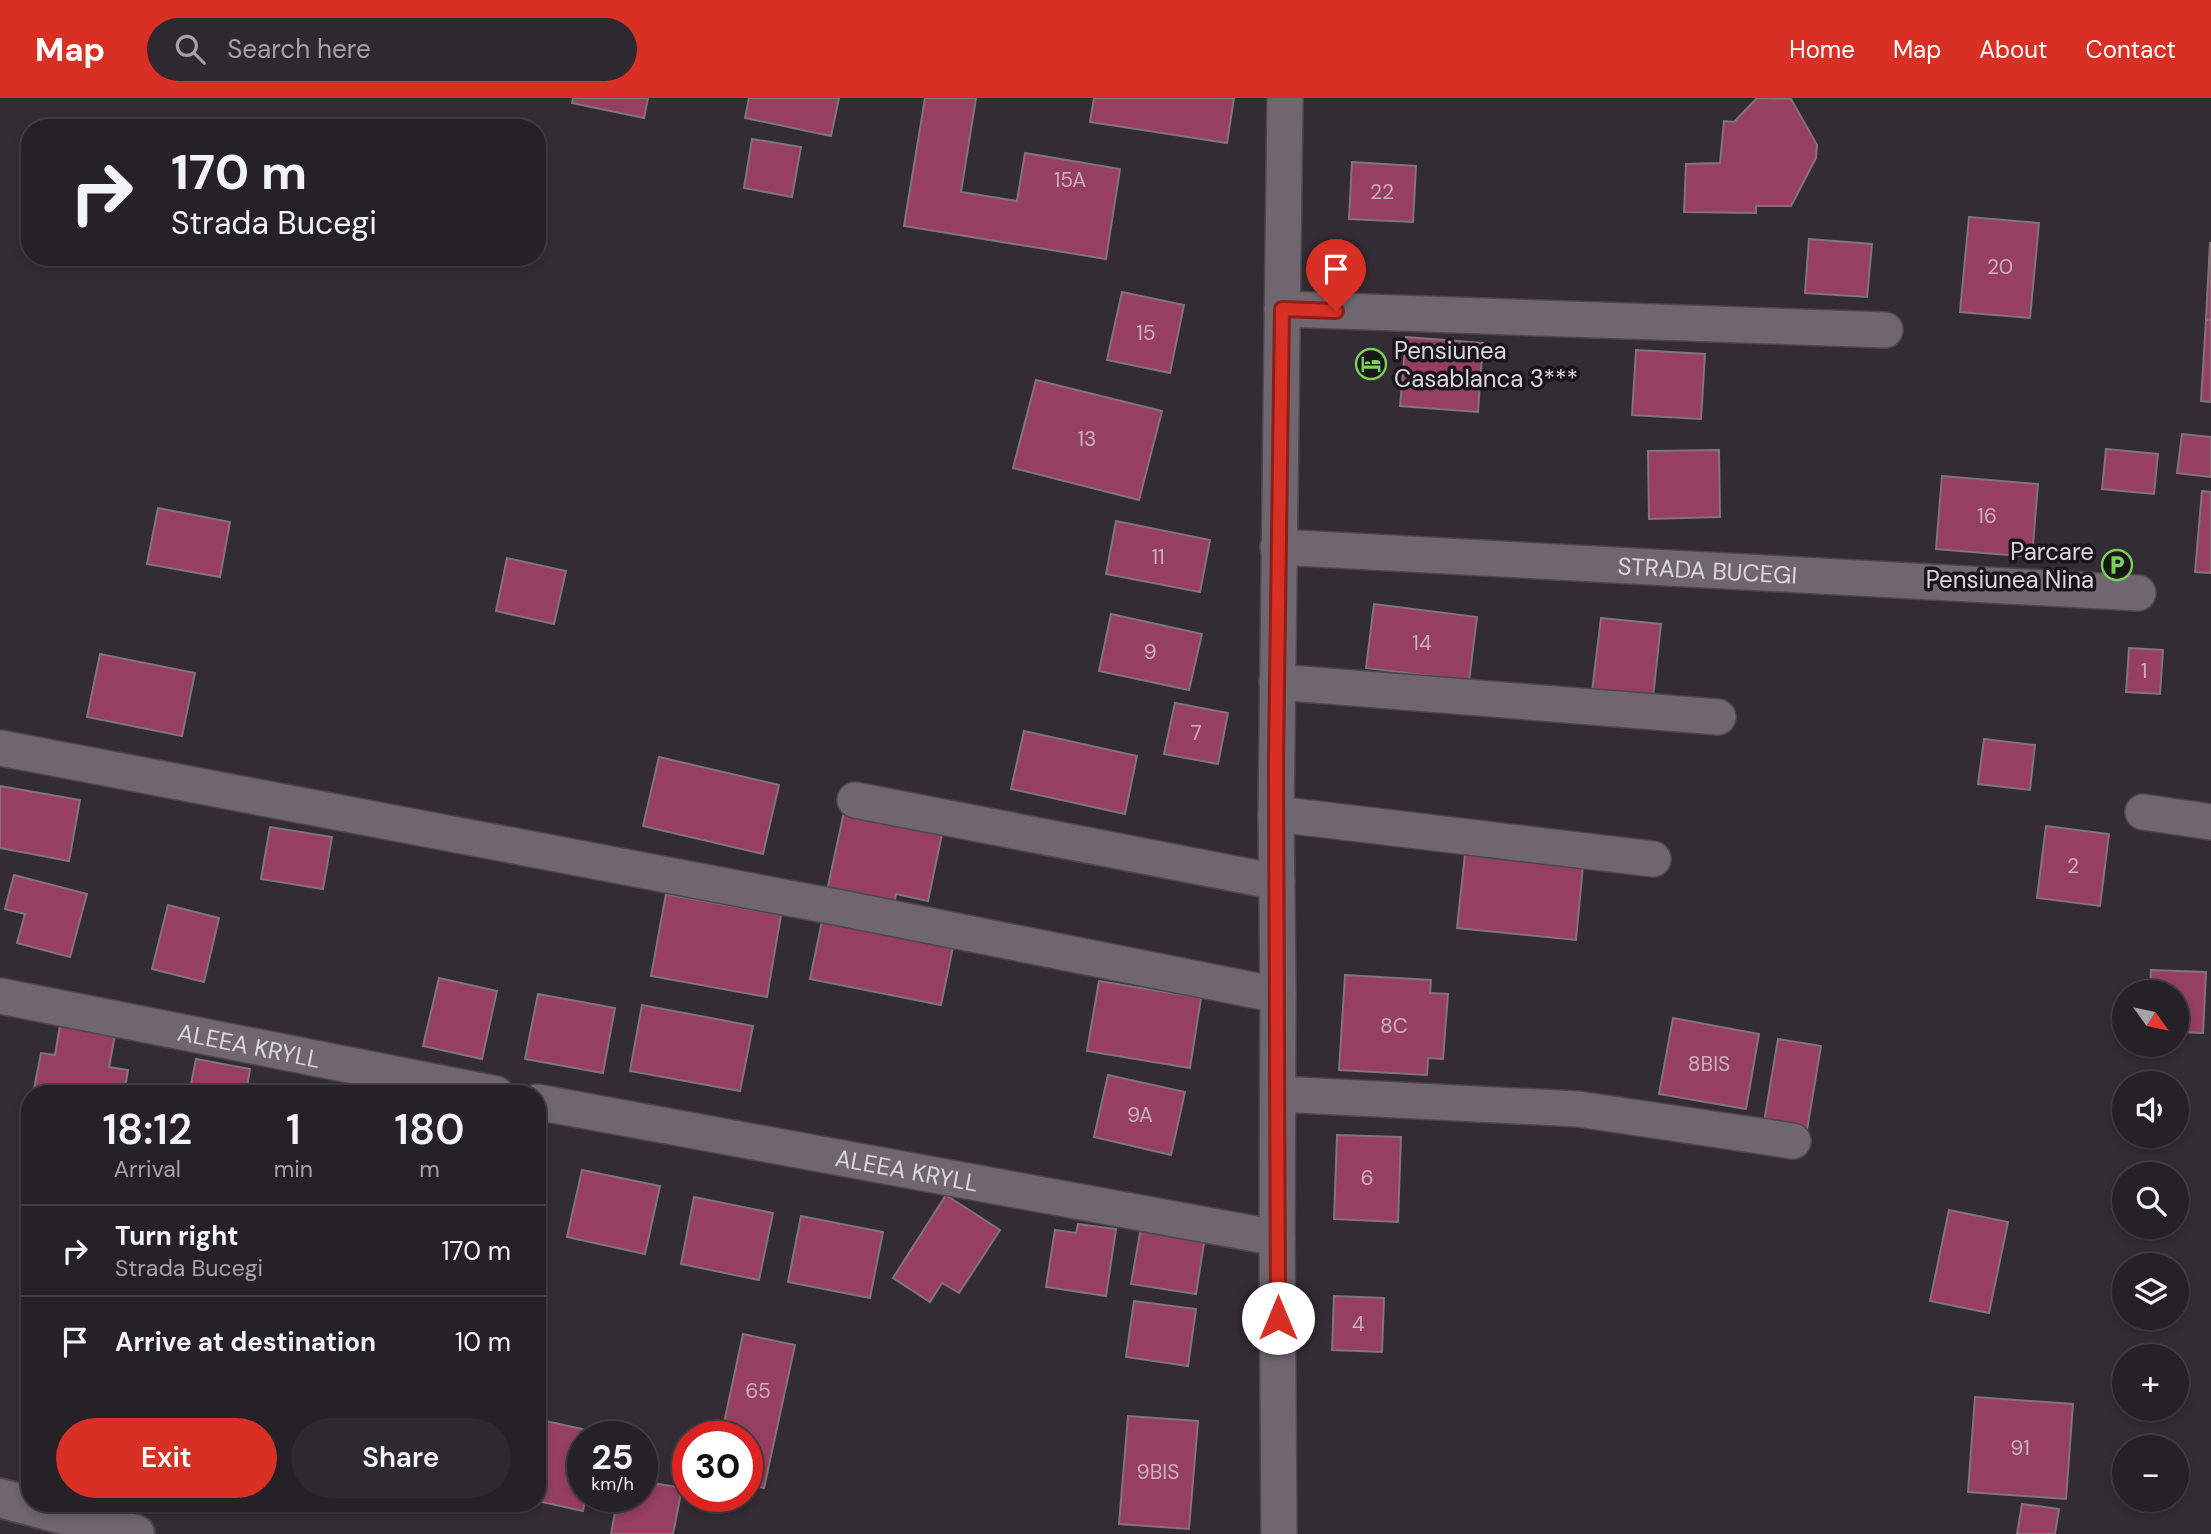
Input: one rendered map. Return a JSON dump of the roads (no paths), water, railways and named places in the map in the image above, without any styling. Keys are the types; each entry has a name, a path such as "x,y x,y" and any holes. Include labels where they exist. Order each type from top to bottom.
{"street":[{"path":"1279,1534 1276,814 1285,98"},
{"path":"1282,309 1885,330"},
{"name":"STRADA BUCEGI","path":"1278,547 2138,593"},
{"path":"1277,682 1717,716"},
{"path":"0,748 855,911 1278,995"},
{"path":"855,800 1277,882"},
{"path":"2143,812 2211,822"},
{"path":"1276,814 1653,859"},
{"name":"ALEEA KRYLL","path":"0,996 450,1085"},
{"path":"1278,1094 1578,1109 1793,1141"},
{"name":"ALEEA KRYLL","path":"546,1104 1277,1237"},
{"path":"0,1498 21,1504"},
{"path":"52,1512 135,1534"}],"place":[{"name":"Pensiunea Casablanca 3***","path":"1371,364"},
{"name":"Parcare Pensiunea Nina","path":"2117,565"}]}
